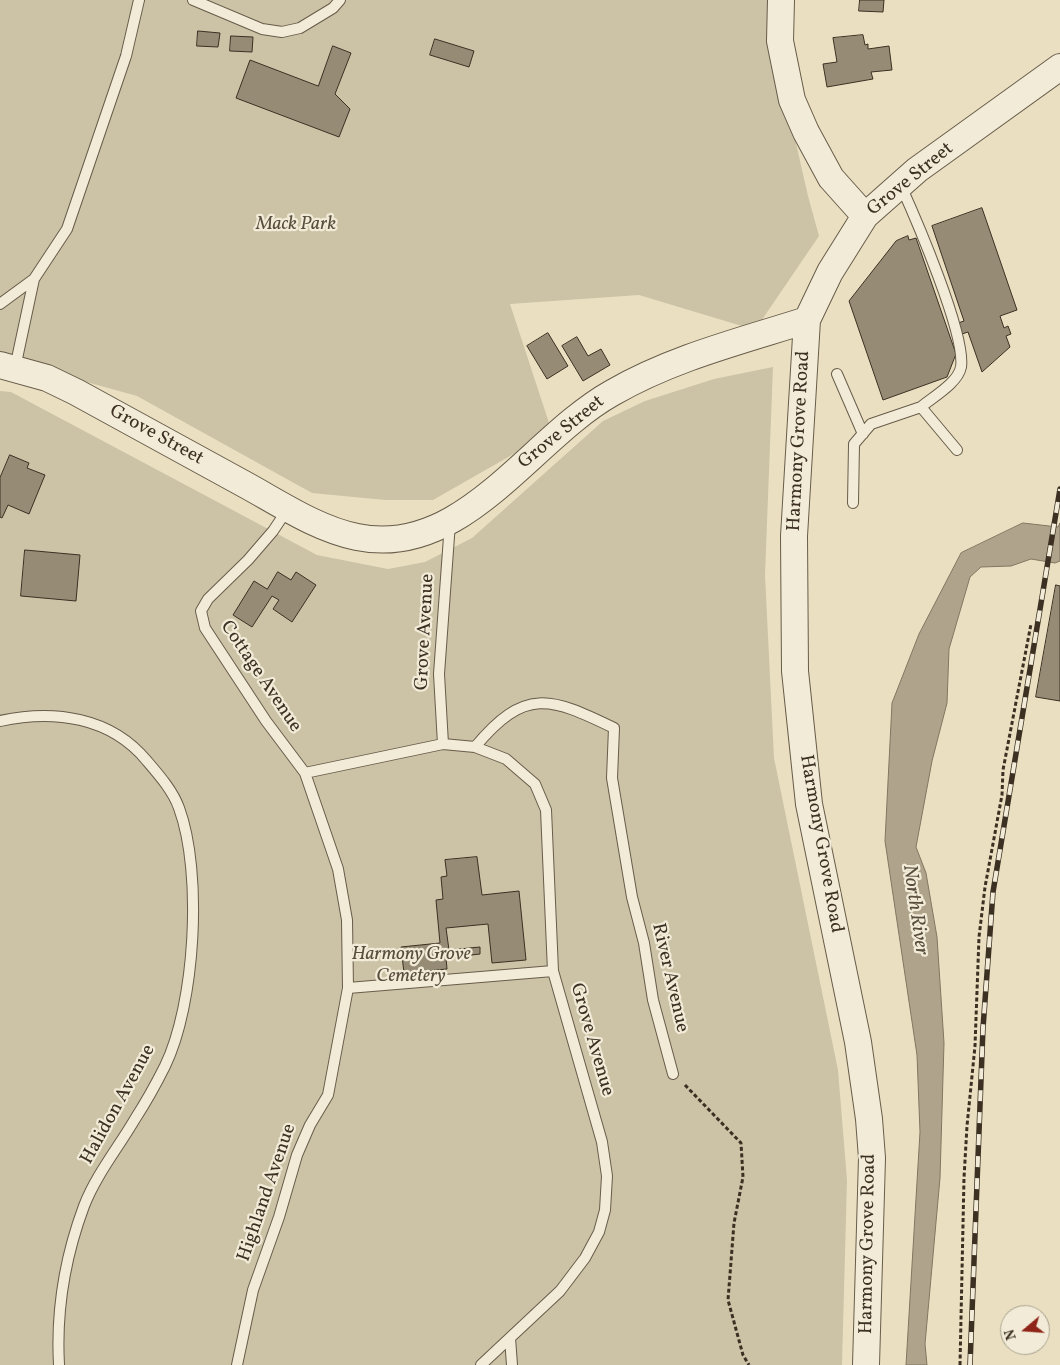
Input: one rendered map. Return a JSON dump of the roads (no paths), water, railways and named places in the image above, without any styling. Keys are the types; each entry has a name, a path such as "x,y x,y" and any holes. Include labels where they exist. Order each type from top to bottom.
{"street":[{"path":"781,0 780,40 792,100 806,132 831,178 865,216"},
{"name":"Grove Street","path":"8,367 47,378 76,392 288,508 329,528 357,537 394,538 432,530 450,522 480,503 569,423 613,392 672,364 807,320 830,272 865,216 917,170 1060,67"},
{"name":"Harmony Grove Road","path":"807,320 794,536 795,671 809,804 858,1042 869,1119 872,1158 866,1365"}],"lane":[{"path":"8,367 34,279 68,229 126,56 139,0"},
{"path":"193,0 262,29 282,32 300,28 332,8 340,0"},
{"path":"853,504 854,444 871,424 921,407 956,378 961,368 961,354 951,315 926,243 901,185"},
{"path":"0,304 34,279"},
{"path":"837,374 863,434"},
{"path":"921,407 957,450"},
{"name":"Cottage Avenue","path":"288,508 273,532 248,560 208,599 201,611 205,628 266,721 305,773"},
{"name":"Grove Avenue","path":"442,744 439,674 450,522"},
{"name":"River Avenue","path":"475,747 490,729 510,713 534,703 554,703 614,728 612,778 632,898 644,943 652,1000 673,1074"},
{"name":"Halidon Avenue","path":"0,721 43,716 97,723 133,744 160,776 179,807 189,852 193,908 191,967 182,1019 166,1064 136,1119 108,1160 84,1205 67,1264 58,1311 59,1365"},
{"name":"Grove Avenue","path":"305,773 442,744 475,747 506,759 535,784 546,810 552,971 602,1142 607,1176 605,1210 599,1232 585,1258 560,1292 481,1365"},
{"name":"Highland Avenue","path":"237,1365 253,1290 279,1217 297,1155 310,1125 328,1095 348,988 347,920 338,868 305,773"},
{"path":"348,988 552,971"},
{"path":"510,1338 512,1365"}],"water":[{"name":"North River","path":"1023,523 1058,527 1060,523 1060,561 1055,563 1031,559 1011,566 981,567 970,577 949,649 947,703 932,761 916,847 926,873 937,937 944,1043 940,1178 925,1344 927,1365 906,1365 920,1132 917,1055 885,841 892,703 919,634 961,553"}],"railway":[{"path":"970,1365 983,1028 993,892 1060,489"}],"park label":[{"name":"Mack Park","path":"296,226"},
{"name":"Harmony Grove Cemetery","path":"411,967"}]}
